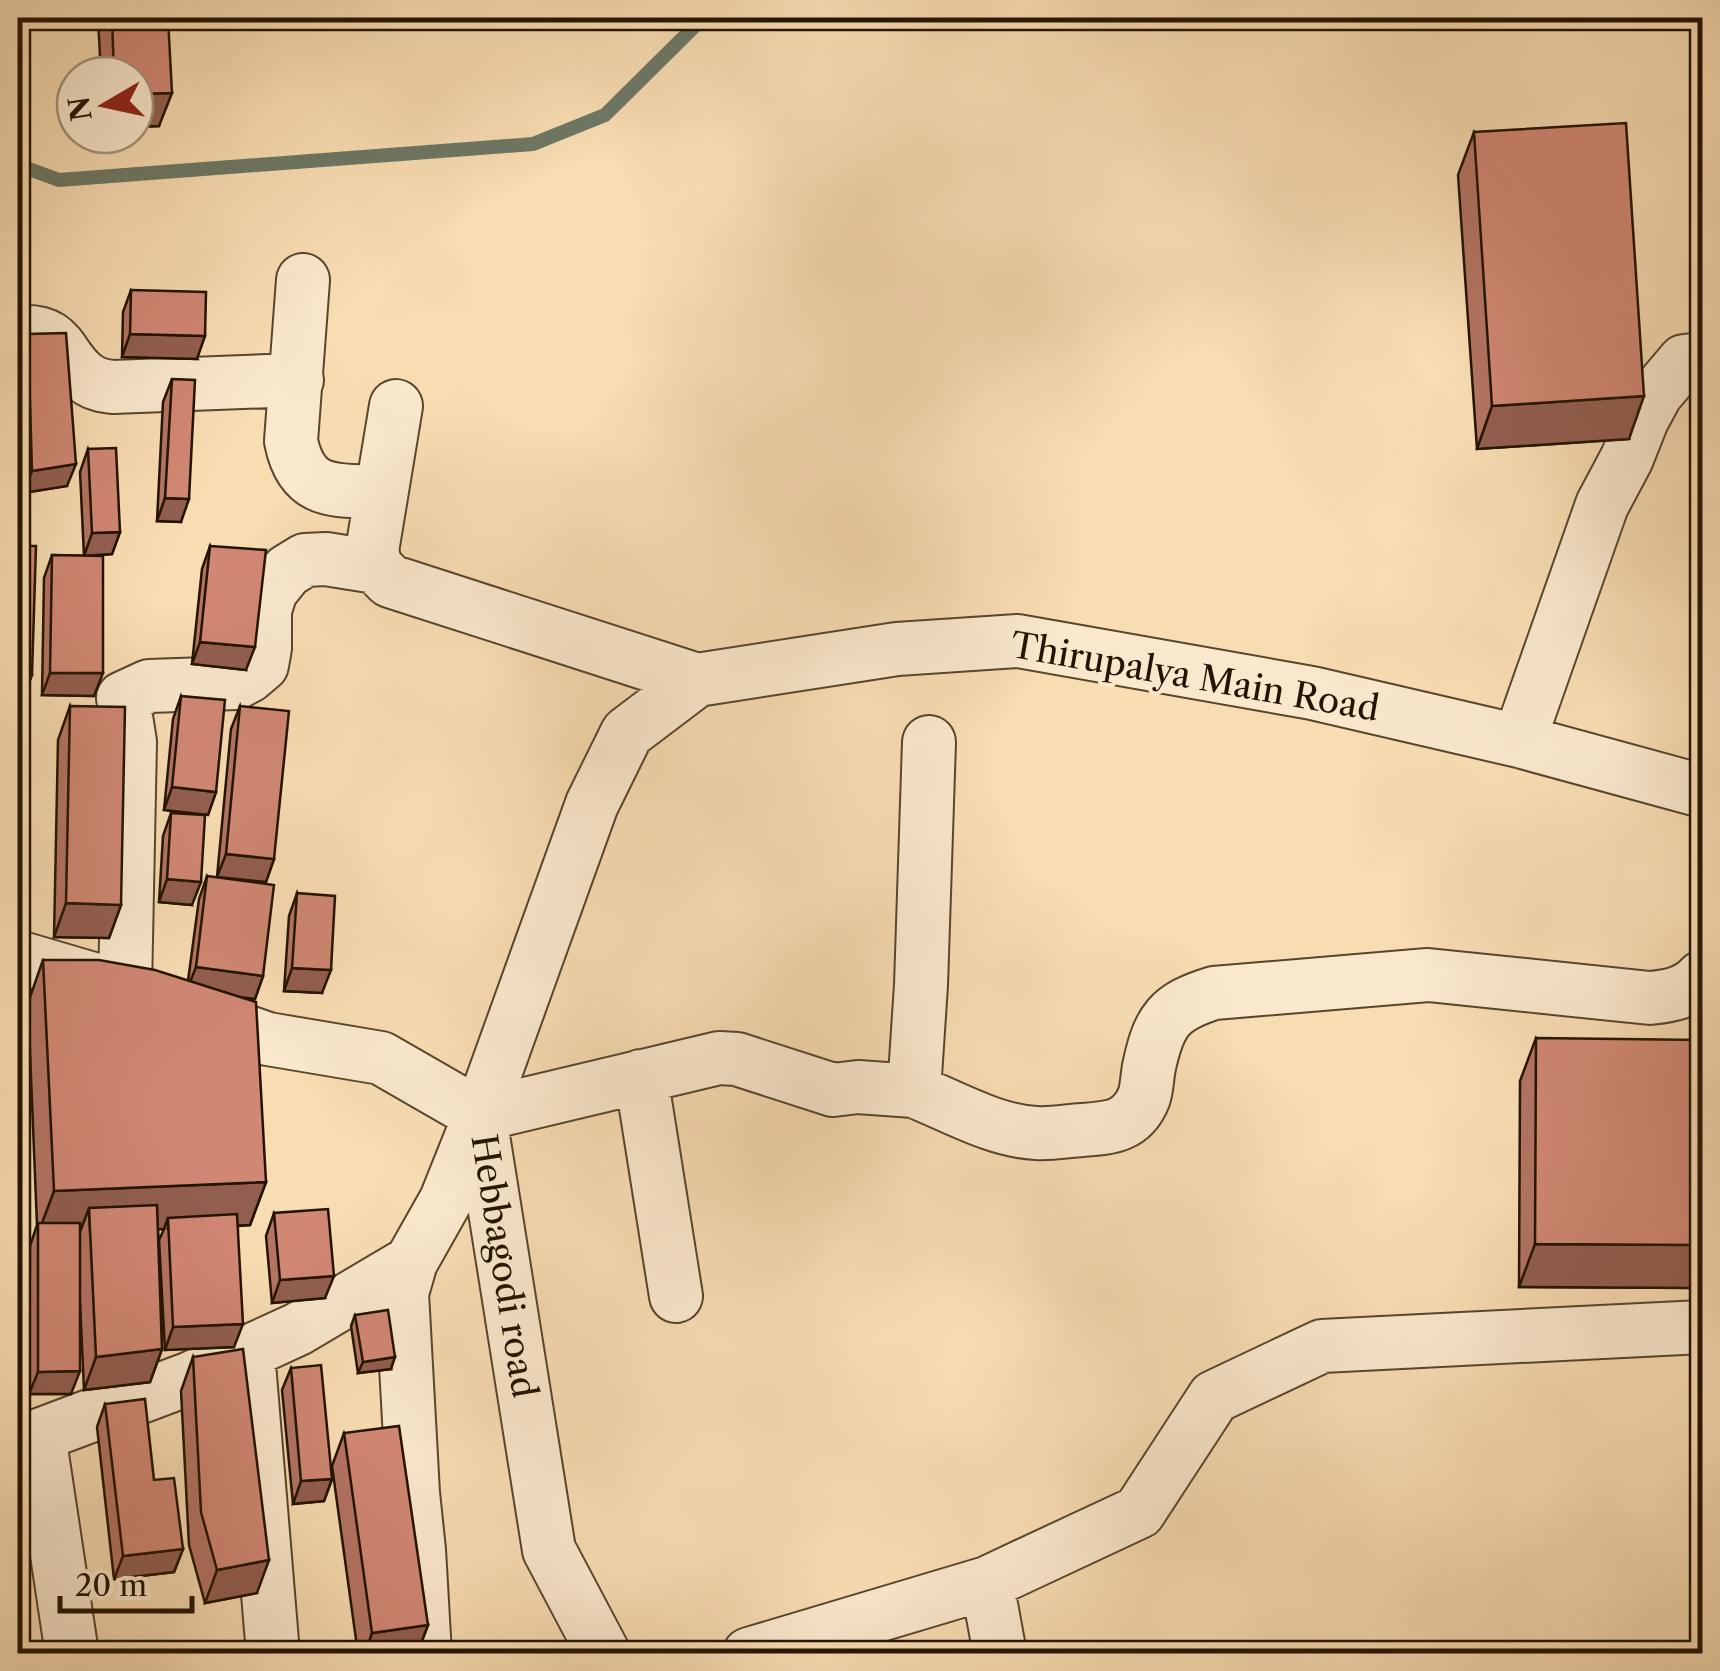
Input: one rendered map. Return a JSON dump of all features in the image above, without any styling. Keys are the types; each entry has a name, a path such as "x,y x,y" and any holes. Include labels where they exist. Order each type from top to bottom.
{"street":[{"path":"303,280 291,441 294,458 310,481 326,489 381,492"},
{"path":"18,332 38,332 51,338 87,380 113,388 297,380"},
{"path":"1519,740 1602,505 1628,458 1642,420 1656,394 1684,361 1702,359"},
{"path":"396,406 372,552 376,567 390,581 697,680"},
{"path":"126,989 130,742 124,698 149,686 236,684 250,676 262,665 270,591 287,571 304,560 376,567"},
{"name":"Thirupalya Main Road","path":"410,1262 446,1200 592,804 627,733 697,680 896,649 1018,641 1312,693 1519,740 1702,791"},
{"path":"914,1090 929,742"},
{"name":"Hebbagodi road","path":"18,957 126,989 268,1039 381,1058 480,1115 549,1550 604,1654"},
{"path":"480,1115 704,1060 737,1058 834,1090 914,1090 1016,1130 1036,1133 1115,1128 1136,1112 1145,1094 1156,1040 1167,1017 1188,1001 1214,993 1428,975 1650,998 1675,995 1702,977"},
{"path":"641,1076 676,1296"},
{"path":"72,1654 28,1439 191,1378 298,1329 410,1262"},
{"path":"410,1262 402,1294 426,1654"},
{"path":"749,1654 986,1583 1138,1512 1214,1396 1322,1346 1702,1327"},
{"path":"248,1352 274,1654"},
{"path":"986,1583 1000,1654"}],"building":[{"path":"112,18 168,18 172,93 155,93 155,55 113,55"},
{"path":"1626,123 1644,396 1492,406 1474,132"},
{"path":"131,290 206,292 205,336 130,334"},
{"path":"66,333 76,464 32,471 28,334"},
{"path":"172,379 195,380 189,499 165,498"},
{"path":"116,448 120,532 92,533 88,449"},
{"path":"18,546 36,546 32,675 18,674"},
{"path":"210,546 266,550 255,647 200,642"},
{"path":"52,555 103,556 103,673 50,673"},
{"path":"181,696 225,700 216,792 172,787"},
{"path":"70,706 125,707 121,905 66,903"},
{"path":"240,706 289,711 274,859 226,854"},
{"path":"171,813 205,815 201,882 167,879"},
{"path":"207,876 274,885 263,976 196,967"},
{"path":"297,893 335,896 331,970 292,968"},
{"path":"43,960 99,960 155,970 256,1002 266,1182 54,1191"},
{"path":"1536,1038 1702,1040 1702,1245 1535,1244"},
{"path":"157,1205 162,1349 96,1357 89,1208"},
{"path":"328,1209 334,1276 280,1280 274,1213"},
{"path":"237,1214 243,1324 173,1327 168,1218"},
{"path":"38,1223 80,1223 80,1371 38,1372"},
{"path":"388,1310 395,1357 363,1362 355,1315"},
{"path":"243,1349 269,1560 217,1570 201,1512 193,1357"},
{"path":"321,1365 332,1479 301,1481 291,1368"},
{"path":"145,1399 154,1480 174,1478 183,1549 123,1556 105,1404"},
{"path":"399,1426 428,1625 372,1633 344,1433"}],"waterway":[{"path":"18,165 59,180 533,144 605,115 703,18"}]}
